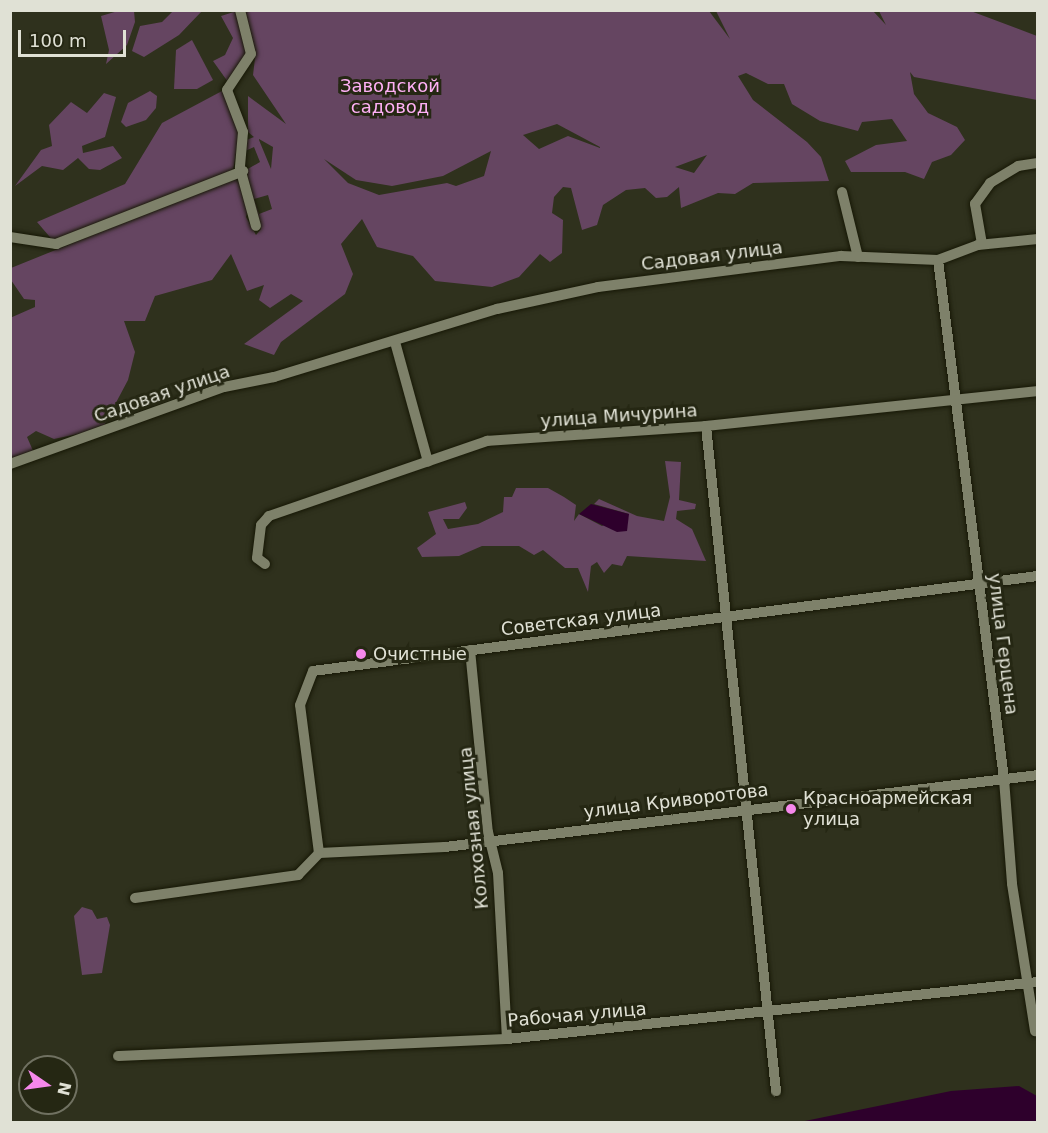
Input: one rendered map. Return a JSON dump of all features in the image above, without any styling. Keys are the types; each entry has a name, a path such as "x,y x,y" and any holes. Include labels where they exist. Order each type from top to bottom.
{"street":[{"path":"240,10 251,54 227,90 243,132 238,153 243,171 249,217 256,226"},
{"path":"982,244 975,204 990,183 1018,166 1038,163"},
{"path":"10,237 56,244 243,171"},
{"path":"842,192 858,257"},
{"name":"Садовая улица","path":"10,464 224,387 395,342 497,309 598,287 858,257 938,260 982,244 1038,239"},
{"name":"улица Герцена","path":"938,260 959,399 978,583 1004,779 1026,984 1035,1031"},
{"path":"395,342 428,462"},
{"name":"улица Мичурина","path":"265,564 257,558 261,525 269,516 487,441 706,426 1038,391"},
{"path":"706,426 727,618 744,808 776,1091"},
{"name":"Советская улица","path":"319,853 300,705 305,681 319,670 1038,576"},
{"name":"Колхозная улица","path":"470,650 488,832 494,841 507,1039"},
{"name":"улица Криворотова","path":"319,853 494,841 744,808 1038,776"},
{"path":"135,898 298,876 319,853"},
{"name":"Рабочая улица","path":"118,1056 507,1039 767,1014 1038,982"}],"green space":[{"name":"Заводской садовод","path":"968,10 1037,36 1037,100 914,77 910,72 914,94 928,113 957,127 965,140 951,155 932,162 924,179 905,172 851,172 845,161 876,145 907,141 892,119 862,122 858,131 820,121 792,104 784,84 768,84 746,73 738,76 753,100 807,142 821,157 829,181 753,183 735,194 718,193 681,208 679,187 667,197 656,198 645,188 626,190 603,205 597,225 582,230 571,188 563,187 554,197 552,213 563,220 562,253 550,262 540,254 519,277 492,287 435,281 413,256 377,247 362,219 341,244 353,274 345,294 281,342 274,355 244,344 303,301 291,294 270,308 259,300 264,285 247,291 231,254 212,280 155,296 145,321 124,321 135,352 128,380 102,429 54,439 36,431 27,437 34,453 11,459 10,318 35,307 35,300 24,299 11,280 11,268 241,175 249,204 246,217 256,235 261,229 246,170 260,162 254,147 241,153 244,141 254,137 248,132 248,96 286,124 253,75 255,58 244,11 709,11 730,39 716,11 873,11 886,25 879,11","holes":["557,124 600,148 568,136 539,149 523,135","259,139 273,147 271,169","491,151 484,176 456,186 447,183 379,195 348,183 324,159 356,180 392,186 443,176","707,155 694,173 675,167","268,195 272,209 259,214 254,199"]},
{"path":"118,11 134,11 135,22 127,45 106,64 109,50 101,16"},
{"path":"173,11 202,11 179,35 144,57 132,51 140,26 162,22"},
{"path":"237,11 248,53 228,82 213,61 225,55 233,38 221,16"},
{"path":"192,40 213,80 197,89 174,89 176,50"},
{"path":"150,91 157,96 156,108 146,120 126,127 121,122 128,103"},
{"path":"222,91 240,128 233,171 55,243 37,222 125,184 162,123"},
{"path":"104,93 116,97 105,137 82,146 83,153 113,146 122,158 100,170 89,169 78,158 63,170 42,166 15,186 41,150 52,146 49,125 71,102 87,113"},
{"path":"665,461 681,462 679,500 696,504 695,509 677,511 676,519 692,529 706,561 627,556 622,566 612,564 604,573 597,562 591,566 588,592 578,568 565,568 543,550 534,555 519,546 482,546 459,556 422,557 417,548 436,534 428,512 465,502 467,508 459,519 443,519 448,529 478,524 503,512 504,497 512,497 516,488 548,488 564,497 576,505 574,521 579,514 602,526 629,514 594,504 599,499 637,516 664,521 670,497"},
{"path":"82,907 92,910 97,919 107,917 110,925 102,973 82,975 74,916"}],"shaded area":[{"path":"591,504 629,514 627,531 617,532 579,514"},
{"path":"1019,1086 1037,1096 1037,1122 800,1122 951,1091"}],"place":[{"name":"Очистные","path":"361,654"},
{"name":"Красноармейская улица","path":"791,809"}]}
